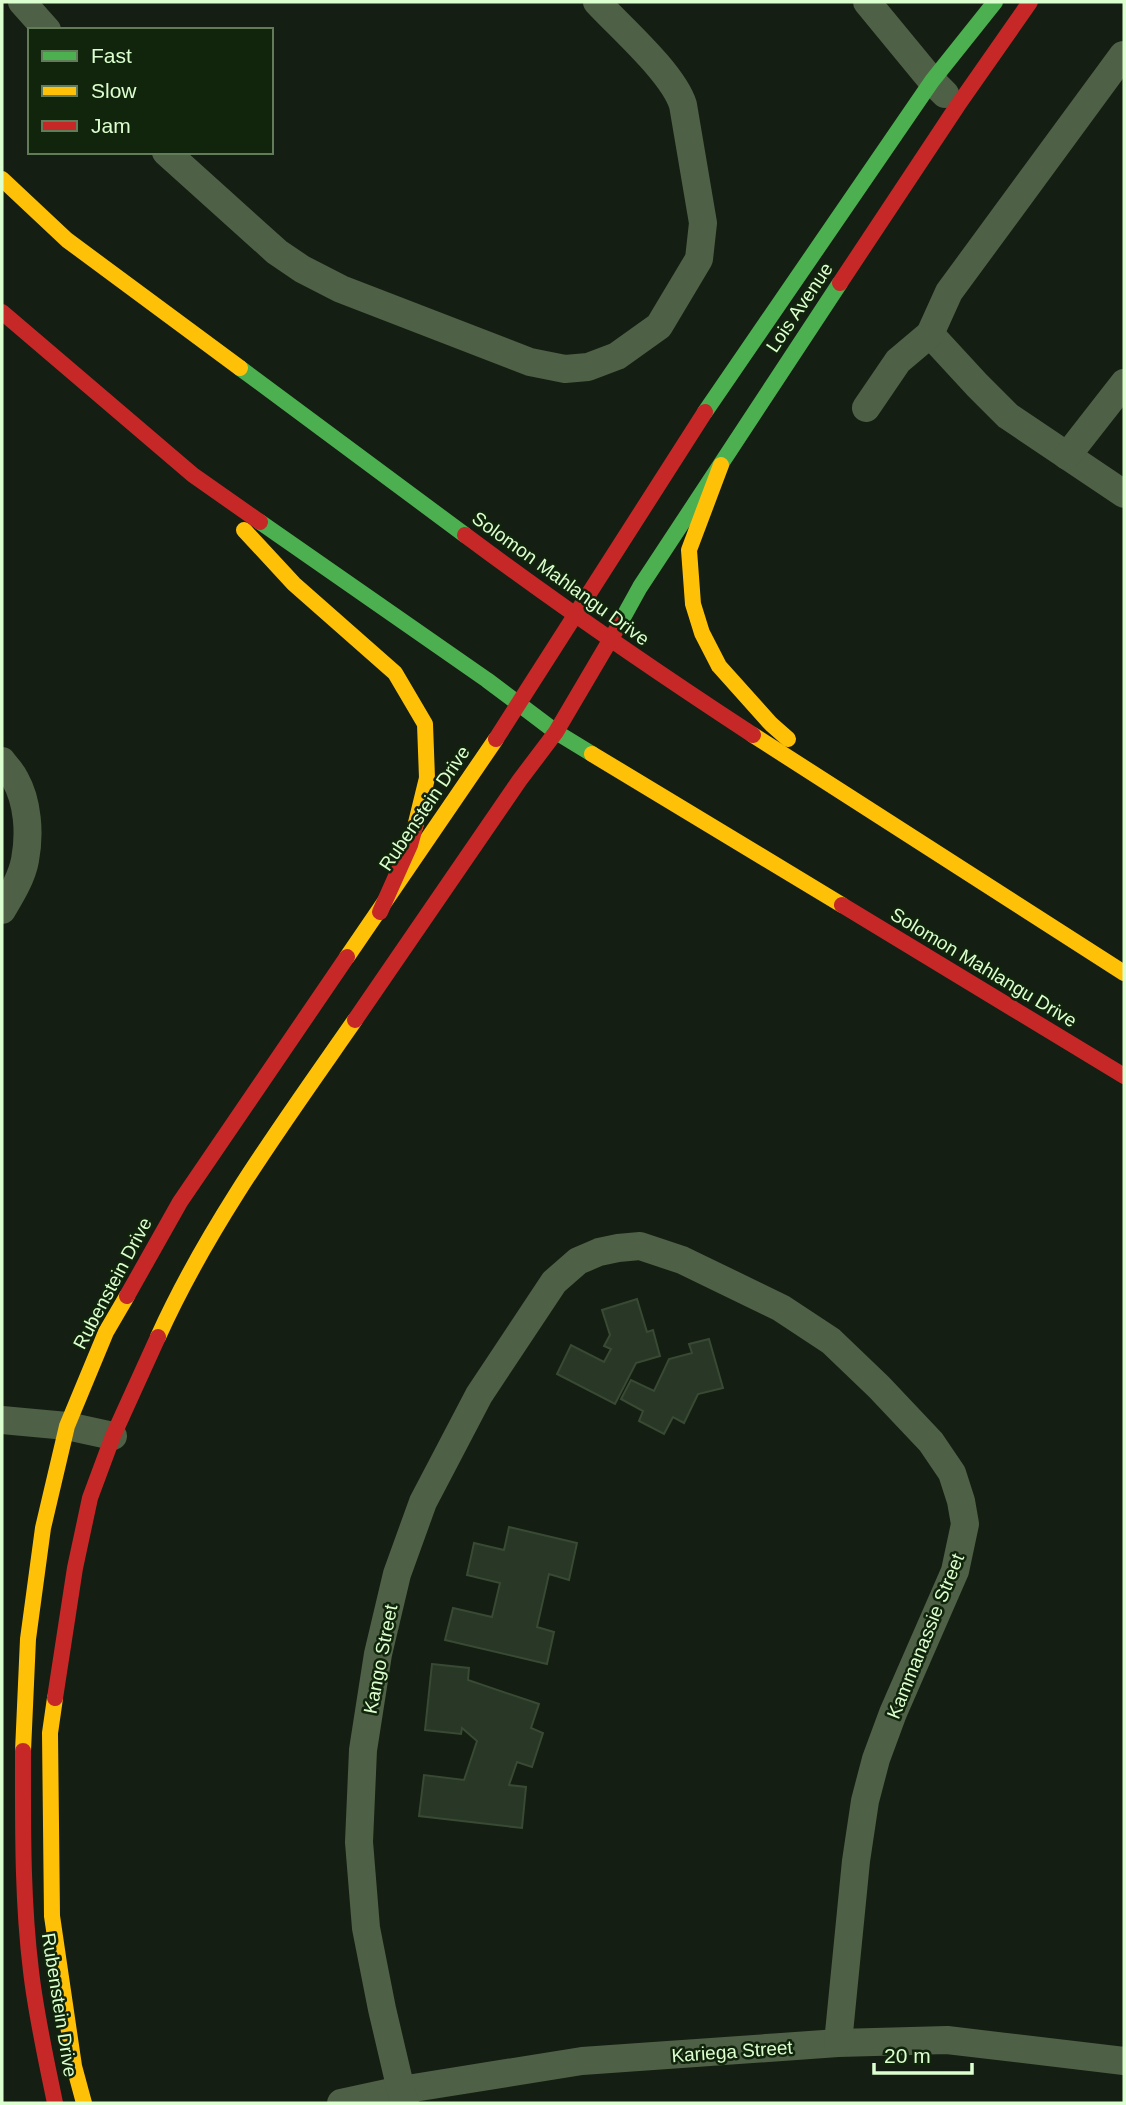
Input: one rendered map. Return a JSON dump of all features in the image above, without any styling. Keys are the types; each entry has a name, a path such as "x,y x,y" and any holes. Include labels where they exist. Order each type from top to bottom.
{"street":[{"path":"22,2 45,28"},
{"path":"168,154 277,252 302,269 341,289 530,362 565,369 588,367 617,356 659,326 699,259 703,223 679,92 597,2"},
{"path":"867,2 932,81 958,105"},
{"name":"Lois Avenue","path":"519,705 578,616 708,407 932,81 995,2"},
{"name":"Lois Avenue","path":"556,732 640,587 958,105 1030,2"},
{"path":"866,408 898,361 930,334 948,292 1122,55"},
{"name":"Solomon Mahlangu Drive","path":"2,179 67,240 540,592 869,811 1124,973"},
{"name":"Solomon Mahlangu Drive","path":"2,312 192,475 487,680 556,732 1124,1076"},
{"path":"930,334 1008,416 1124,494"},
{"path":"1067,456 1124,383"},
{"path":"721,465 689,550 693,604 702,633 719,666 771,724 869,811"},
{"path":"192,475 294,584 395,673 425,724 427,778 410,845 380,912"},
{"name":"Rubenstein Drive","path":"55,2103 30,1967 23,1840 23,1739 30,1625 43,1528 66,1426 106,1332 180,1202 519,705"},
{"name":"Rubenstein Drive","path":"84,2103 74,2066 52,1916 50,1733 77,1557 90,1498 113,1436 178,1292 244,1182 519,780 556,732"},
{"path":"2,761 15,777 24,802 27,837 25,862 2,910"},
{"name":"Kammanassie Street","path":"578,1261 599,1252 640,1246 682,1261 781,1308 831,1341 879,1387 931,1441 955,1482 965,1524 955,1571 893,1713 876,1759 865,1801 856,1860 838,2043"},
{"name":"Kango Street","path":"403,2097 366,1928 359,1842 363,1750 378,1654 397,1574 423,1502 479,1395 554,1282 578,1261"},
{"path":"2,1420 66,1426 113,1436"},
{"name":"Kariega Street","path":"341,2103 403,2097 582,2061 838,2043 947,2040 1124,2061"}],"building":[{"path":"637,1299 647,1332 653,1330 660,1356 636,1363 615,1404 557,1374 571,1345 604,1362 611,1349 604,1346 610,1335 602,1310"},
{"path":"709,1339 723,1388 698,1394 684,1423 673,1417 664,1434 639,1421 643,1411 621,1399 631,1380 654,1391 669,1359 692,1353 689,1344"},
{"path":"509,1527 577,1543 569,1580 549,1574 537,1627 554,1632 547,1664 445,1640 453,1608 492,1617 500,1583 467,1575 474,1543 504,1550"},
{"path":"432,1664 469,1668 468,1680 539,1704 531,1728 543,1733 532,1767 517,1762 509,1785 526,1787 522,1828 419,1816 424,1775 464,1780 477,1741 462,1728 461,1734 425,1730"}],"traffic: fast":[{"path":"705,412 932,81 995,2"},
{"path":"619,625 640,587 840,283"},
{"path":"240,368 465,535"},
{"path":"260,522 487,680 556,732 592,754"}],"traffic: slow":[{"path":"2,179 67,240 240,368"},
{"path":"721,465 689,550 693,604 702,633 719,666 788,739"},
{"path":"244,530 294,584 395,673 425,724 427,778 415,827"},
{"path":"753,735 1124,973"},
{"path":"347,957 496,739"},
{"path":"592,754 842,905"},
{"path":"158,1337 178,1295 224,1214 355,1020"},
{"path":"23,1751 28,1639 43,1528 67,1426 106,1332 127,1296"},
{"path":"55,1698 50,1733 52,1916 74,2066 84,2103"}],"traffic: jam":[{"path":"840,283 1030,2"},
{"path":"2,312 193,475 260,522"},
{"path":"496,739 705,412"},
{"path":"465,535 536,587 753,735"},
{"path":"355,1020 519,781 556,732 619,625"},
{"path":"380,912 410,845 415,827"},
{"path":"842,905 1124,1076"},
{"path":"127,1296 180,1202 347,957"},
{"path":"55,1698 75,1568 90,1498 113,1436 158,1337"},
{"path":"23,1751 28,1944 36,2004 55,2103"}]}
